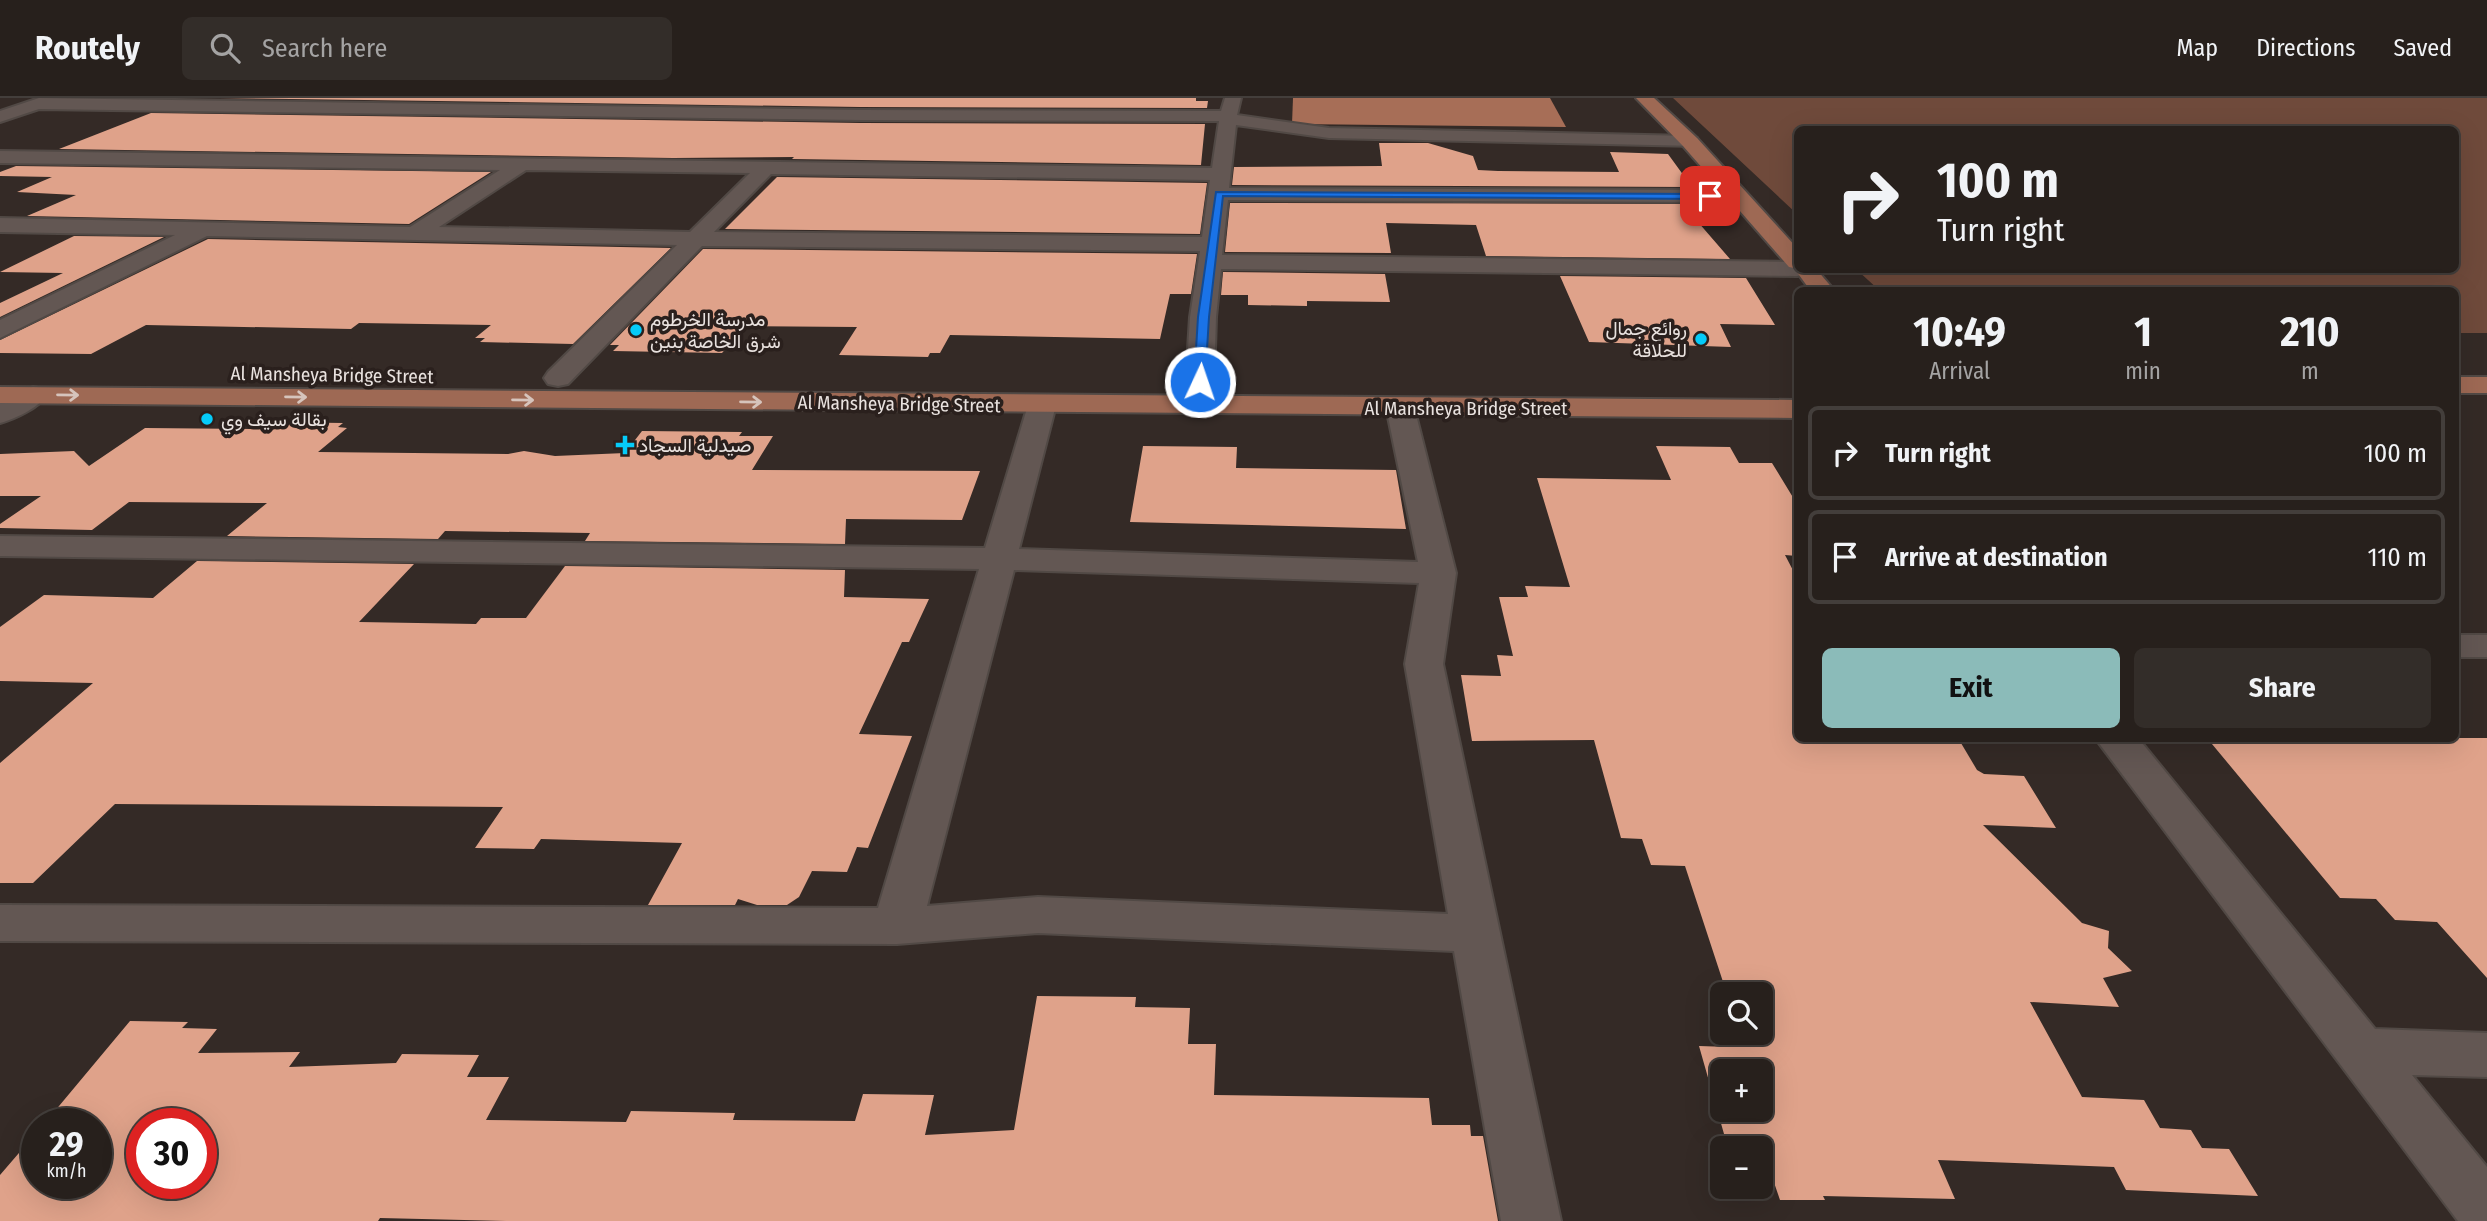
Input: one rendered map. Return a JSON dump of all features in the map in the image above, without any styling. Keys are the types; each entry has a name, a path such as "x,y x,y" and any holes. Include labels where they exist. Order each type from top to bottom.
{"main road":[{"path":"1644,98 1690,142 1794,259"},
{"path":"1808,273 1819,287"},
{"name":"Al Mansheya Bridge Street","path":"0,372 1200,382 1678,382"},
{"path":"2459,385 2487,385"},
{"name":"Al Mansheya Bridge Street","path":"0,395 1794,409"},
{"path":"2459,409 2487,409"}],"street":[{"path":"359,126 413,98"},
{"path":"844,133 876,98"},
{"path":"0,117 47,101 860,115 1230,111 1329,133 1690,142"},
{"path":"1200,382 1203,317 1230,111"},
{"path":"291,160 325,143"},
{"path":"810,169 827,151"},
{"path":"0,157 810,169 1220,184 1737,196"},
{"path":"417,232 521,165"},
{"path":"558,378 765,169"},
{"path":"0,225 417,232 1794,269"},
{"path":"0,330 205,229"},
{"path":"0,414 33,395"},
{"path":"897,926 1042,405"},
{"path":"1400,407 1438,573 1424,664 1531,1221"},
{"path":"0,546 997,559 1438,573"},
{"path":"2459,646 2487,646"},
{"path":"2118,742 2487,1212"},
{"path":"0,923 897,926 1038,915 1475,934"},
{"path":"2361,1051 2487,1055"}],"shaded area":[{"path":"1293,98 1550,98 1566,127 1292,124"},
{"path":"1673,98 2487,98 2487,333 2459,333 2459,287 1876,287 1860,273 2459,273 2459,126 1794,126 1794,211"}],"building":[{"path":"219,98 1196,98 1196,101 1208,101 1207,108 860,107"},
{"path":"151,113 860,123 1205,124 1201,165 792,159 794,157 673,158 59,149"},
{"path":"1379,143 1428,143 1473,156 1478,170 1498,171 1619,172 1610,152 1668,154 1692,187 1232,185 1234,167 1382,166"},
{"path":"16,166 491,172 409,224 27,216 76,195 17,192 52,177 0,176 0,172"},
{"path":"777,177 1207,183 1200,234 725,229"},
{"path":"1230,203 1704,204 1706,208 1685,207 1730,259 1486,256 1476,225 1386,223 1391,253 1225,252"},
{"path":"74,236 164,237 0,317 0,303 63,273 0,272"},
{"path":"208,239 671,248 573,344 480,342 485,338 475,338 491,325 359,323 351,329 146,325 91,354 0,353 0,340"},
{"path":"703,249 1197,254 1191,294 1170,294 1160,339 950,335 940,353 930,353 928,357 839,355 857,327 745,326 722,353 613,351 619,345 610,345"},
{"path":"1223,272 1385,274 1390,302 1307,301 1307,306 1248,305 1248,295 1221,295"},
{"path":"1560,276 1746,278 1775,325 1720,324 1731,347 1589,342"},
{"path":"272,422 343,423 338,427 347,428 318,452 508,454 524,451 555,456 625,453 642,431 742,432 739,436 773,436 752,470 980,471 962,520 846,519 845,544 585,541 590,533 445,531 438,539 227,536 267,503 129,502 92,530 0,528 0,524 41,496 0,496 0,454 74,451 89,466 145,428 251,429 266,427"},
{"path":"1143,446 1237,447 1236,468 1396,470 1406,529 1130,522"},
{"path":"1656,446 1730,447 1739,463 1772,463 1794,499 1794,556 1785,555 1794,572 1794,742 1960,742 1977,770 1984,774 2024,776 2056,828 1983,825 2082,923 2109,931 2108,948 2132,971 2103,978 2119,1007 2030,1002 2082,1097 2144,1100 2160,1128 2191,1130 2202,1148 2229,1149 2258,1196 2126,1190 2114,1167 1938,1160 1955,1199 1823,1196 1825,1200 1780,1200 1773,1180 1773,1136 1725,1136 1721,1122 1773,1122 1773,1059 1710,1059 1710,1085 1699,1046 1773,1045 1773,982 1723,982 1685,866 1651,865 1642,839 1621,838 1594,740 1472,741 1461,675 1501,676 1497,655 1513,656 1499,597 1528,597 1525,586 1570,587 1537,478 1671,480"},
{"path":"197,561 414,564 359,622 476,624 481,618 526,618 565,566 845,570 844,597 929,599 909,642 902,642 859,734 912,736 868,848 857,847 847,872 812,871 799,897 787,905 757,905 738,899 735,905 648,905 682,843 541,839 534,849 475,848 503,807 115,804 33,883 0,883 0,763 93,683 0,681 0,627 44,595 153,598"},
{"path":"2459,738 2487,738 2487,978 2437,922 2395,920 2376,899 2340,898 2210,742 2459,742"},
{"path":"1037,996 1136,997 1135,1007 1190,1008 1188,1044 1216,1044 1214,1095 1429,1098 1432,1125 1470,1125 1471,1136 1483,1136 1498,1221 506,1221 380,1218 378,1221 0,1221 0,1175 21,1151 21,1199 112,1199 112,1108 57,1108 130,1021 188,1022 182,1028 217,1029 198,1053 300,1052 289,1067 396,1063 402,1054 479,1055 467,1077 509,1077 486,1120 626,1122 631,1111 735,1113 733,1120 855,1121 863,1094 934,1095 925,1135 1014,1130"}],"place":[{"name":"مدرسة الخرطوم شرق الخاصة بنين","path":"636,330"},
{"name":"روائع جمال للحلاقة","path":"1701,339"},
{"name":"بقالة سيف وي","path":"207,419"},
{"name":"صيدلية السجاد","path":"625,445"}],"route":[{"path":"1200,382 1203,317 1219,194 1710,196"}]}
